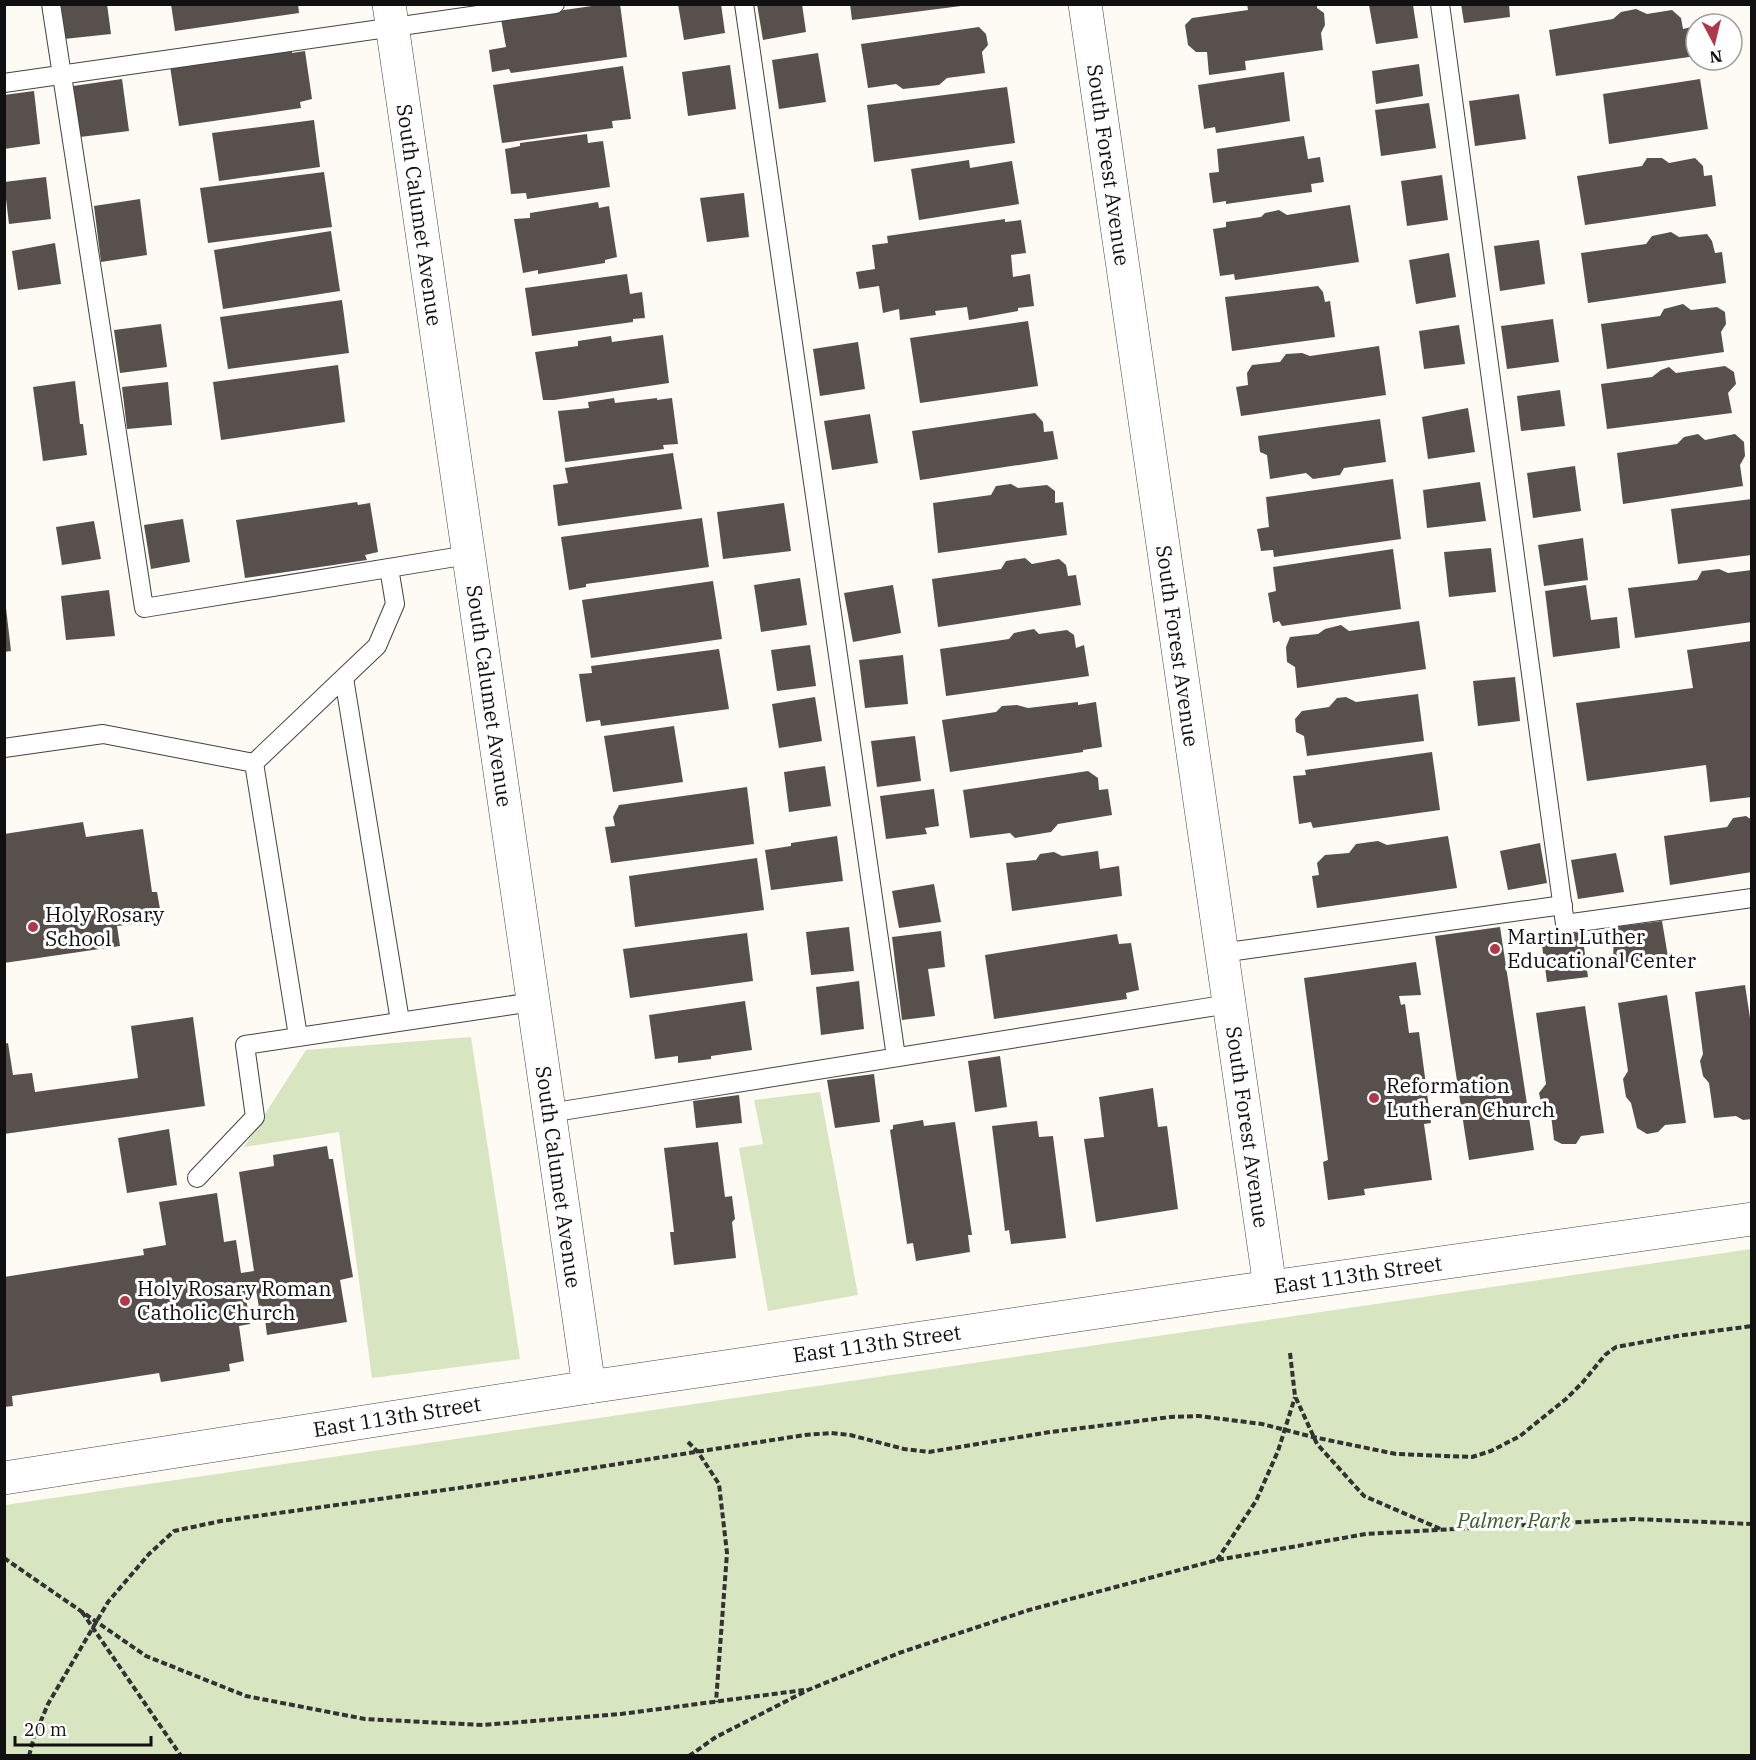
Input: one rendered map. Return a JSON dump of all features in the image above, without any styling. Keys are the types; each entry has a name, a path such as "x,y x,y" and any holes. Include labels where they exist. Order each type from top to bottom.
{"street":[{"name":"South Forest Avenue","path":"1085,4 1270,1287"},
{"name":"South Calumet Avenue","path":"390,16 589,1387"},
{"name":"East 113th Street","path":"4,1478 589,1387 1752,1219"}],"lane":[{"path":"51,4 144,608 468,555"},
{"path":"4,83 62,75 390,16 555,4"},
{"path":"744,4 896,1058"},
{"path":"1440,4 1565,924 1752,898"},
{"path":"254,763 377,646 396,604 389,568"},
{"path":"344,678 400,1021"},
{"path":"4,748 103,734 254,763"},
{"path":"254,763 298,1036"},
{"path":"1221,953 1563,906"},
{"path":"197,1178 255,1117 245,1045 533,1002"},
{"path":"549,1113 1229,1004"}],"path":[{"path":"30,1755 34,1737 48,1704 108,1602 149,1554 174,1531 221,1521 831,1433 904,1449 929,1452 1050,1432 1171,1417 1199,1416 1262,1424 1396,1454 1472,1457 1491,1451 1520,1436 1566,1399 1605,1355 1616,1347 1752,1326"},
{"path":"1290,1353 1295,1396 1317,1444 1364,1496 1443,1530"},
{"path":"1217,1560 1256,1501 1278,1451 1295,1396"},
{"path":"688,1442 698,1452 719,1484 727,1553 716,1702"},
{"path":"689,1755 716,1737 808,1690 899,1653 1029,1610 1217,1560 1366,1534 1634,1519 1752,1524"},
{"path":"4,1558 146,1656 246,1696 365,1719 483,1725 621,1714 808,1690"},
{"path":"80,1609 181,1755"}],"green space":[{"path":"471,1037 520,1359 372,1378 339,1132 244,1147 306,1050"},
{"path":"820,1092 858,1295 768,1311 739,1148 763,1144 754,1100"},
{"name":"Palmer Park","path":"1751,1249 1751,1755 5,1755 5,1505"}],"building":[{"path":"60,4 107,4 111,34 64,39"},
{"path":"171,4 298,4 299,13 175,31"},
{"path":"620,4 627,57 511,73 509,69 492,72 489,50 506,47 501,19"},
{"path":"678,4 721,4 725,33 684,40"},
{"path":"757,4 802,4 806,32 763,40"},
{"path":"850,4 961,4 961,6 852,20"},
{"path":"1247,4 1317,4 1317,8 1324,13 1325,25 1321,33 1323,50 1245,61 1246,70 1209,75 1207,52 1196,52 1188,45 1185,25 1192,18 1248,10"},
{"path":"1461,4 1509,4 1510,17 1464,23"},
{"path":"1369,5 1413,5 1418,38 1376,44"},
{"path":"1636,9 1647,14 1672,10 1681,18 1684,29 1684,58 1556,76 1549,30 1613,19 1621,12"},
{"path":"979,27 986,34 988,45 982,52 985,73 947,78 939,85 903,89 896,84 868,88 861,44"},
{"path":"292,48 292,53 305,51 312,99 300,102 301,108 179,126 170,66"},
{"path":"818,53 826,102 779,109 772,60"},
{"path":"1419,64 1423,96 1376,104 1372,71"},
{"path":"730,65 736,109 688,116 682,72"},
{"path":"623,66 631,119 612,121 613,128 502,143 493,85"},
{"path":"1284,72 1290,121 1216,133 1215,127 1204,129 1198,85"},
{"path":"122,79 129,131 80,137 73,86"},
{"path":"1700,79 1708,129 1609,144 1603,94"},
{"path":"1007,87 1015,143 874,162 867,105"},
{"path":"34,91 40,144 4,149 4,95"},
{"path":"1519,94 1526,139 1475,146 1469,101"},
{"path":"1429,103 1436,148 1381,156 1375,110"},
{"path":"314,120 320,167 219,181 212,133"},
{"path":"587,134 588,143 603,141 610,187 527,199 526,193 511,194 505,149 520,146 520,143"},
{"path":"1304,136 1308,159 1320,157 1324,182 1311,184 1312,192 1226,204 1226,201 1213,203 1209,173 1219,172 1217,149"},
{"path":"1647,158 1662,158 1669,163 1695,158 1703,166 1704,176 1712,175 1716,206 1585,225 1577,176 1642,166"},
{"path":"969,160 970,168 1012,161 1019,204 919,220 911,169"},
{"path":"324,172 332,227 208,243 200,188"},
{"path":"1442,175 1448,220 1407,226 1401,181"},
{"path":"46,177 51,219 9,224 4,182"},
{"path":"744,193 749,237 707,242 700,198"},
{"path":"140,199 147,255 101,262 94,206"},
{"path":"598,202 599,208 609,206 617,257 605,260 605,263 538,274 538,270 523,273 514,219 530,218 530,213"},
{"path":"1350,205 1359,262 1235,280 1234,274 1220,276 1213,229 1226,227 1226,222 1261,217 1265,213 1279,210 1287,215"},
{"path":"1005,219 1005,222 1021,220 1026,253 1011,255 1013,277 1030,274 1034,306 969,320 967,307 935,311 936,315 900,320 899,309 883,313 879,286 859,289 856,272 875,269 872,245 888,243 887,236"},
{"path":"331,231 340,291 223,309 214,250"},
{"path":"1671,232 1679,237 1707,234 1712,241 1715,253 1722,252 1726,283 1588,303 1581,253 1646,244 1652,236"},
{"path":"1539,240 1545,284 1500,291 1494,246"},
{"path":"55,243 61,284 18,290 12,251"},
{"path":"1449,253 1456,297 1416,304 1409,260"},
{"path":"627,274 630,294 642,292 645,318 633,319 633,322 532,336 525,288"},
{"path":"1318,286 1323,292 1325,302 1330,301 1335,337 1232,351 1225,297"},
{"path":"342,300 349,353 228,369 220,317"},
{"path":"1683,304 1691,310 1717,307 1725,312 1726,324 1721,332 1724,352 1607,369 1601,324 1660,316 1664,309"},
{"path":"1553,319 1559,362 1507,369 1501,326"},
{"path":"1028,321 1038,386 920,403 910,338"},
{"path":"161,324 167,367 120,373 114,330"},
{"path":"1459,325 1465,364 1424,369 1419,331"},
{"path":"663,335 669,383 543,400 535,352 578,346 578,341 611,336 612,342"},
{"path":"858,342 865,389 820,396 813,349"},
{"path":"1379,346 1386,395 1241,416 1236,387 1248,385 1247,373 1252,365 1280,362 1286,354 1302,353 1310,356"},
{"path":"338,365 345,422 221,440 213,382"},
{"path":"1725,366 1734,372 1736,384 1728,393 1732,413 1607,429 1601,384 1652,377 1669,367 1676,373"},
{"path":"75,381 80,424 83,424 87,455 43,461 33,387"},
{"path":"168,382 172,425 127,429 122,387"},
{"path":"1560,390 1565,426 1521,431 1517,396"},
{"path":"614,398 615,403 672,398 678,444 663,445 664,449 565,462 558,411 589,408 588,402"},
{"path":"1468,408 1475,452 1428,459 1422,417"},
{"path":"1035,413 1043,422 1044,432 1053,431 1058,459 920,480 912,431"},
{"path":"870,414 878,463 832,470 824,421"},
{"path":"1380,419 1386,462 1344,468 1340,475 1313,479 1306,473 1270,479 1267,455 1260,452 1258,436"},
{"path":"1698,434 1705,440 1735,434 1744,442 1745,456 1740,465 1743,486 1623,504 1617,453 1677,444 1684,437"},
{"path":"673,453 682,509 558,526 553,485 568,483 565,468"},
{"path":"1575,466 1581,511 1533,518 1527,473"},
{"path":"1393,479 1401,539 1274,557 1273,550 1261,551 1257,529 1269,527 1266,497"},
{"path":"1480,482 1486,521 1427,528 1423,490"},
{"path":"1011,484 1018,488 1047,485 1055,491 1055,503 1063,502 1067,535 938,553 933,503 991,495 996,486"},
{"path":"1752,499 1752,555 1678,564 1671,509"},
{"path":"357,502 358,505 370,503 378,552 365,555 367,560 245,578 236,520"},
{"path":"784,503 791,551 723,559 717,512"},
{"path":"702,518 709,567 586,584 586,587 569,590 561,537"},
{"path":"183,519 190,562 151,569 144,525"},
{"path":"94,521 101,559 62,565 56,527"},
{"path":"1583,538 1588,580 1544,586 1538,545"},
{"path":"1491,548 1496,592 1449,597 1444,552"},
{"path":"1393,549 1401,609 1282,626 1279,621 1273,623 1268,593 1276,591 1273,567"},
{"path":"1025,558 1032,564 1059,559 1066,565 1068,576 1076,575 1081,605 938,627 932,579 1001,569 1006,561"},
{"path":"1719,569 1728,573 1752,570 1752,622 1635,638 1628,588 1697,580 1702,571"},
{"path":"800,578 807,625 761,632 754,585"},
{"path":"713,581 722,639 591,658 582,600"},
{"path":"893,585 901,633 853,642 844,593"},
{"path":"1586,585 1591,620 1617,617 1620,648 1553,657 1545,591"},
{"path":"109,590 115,636 66,640 61,596"},
{"path":"4,608 6,608 11,651 4,652"},
{"path":"1419,621 1426,669 1297,688 1295,667 1287,662 1286,647 1290,637 1318,634 1325,629 1341,625 1349,631"},
{"path":"1034,629 1039,634 1067,630 1074,635 1076,648 1084,645 1089,676 946,696 940,649 1009,639 1014,633"},
{"path":"1752,641 1752,797 1710,802 1706,765 1587,781 1576,703 1693,688 1687,650"},
{"path":"810,645 816,686 777,691 771,650"},
{"path":"719,649 729,709 601,726 600,720 586,722 579,674 592,673 591,666"},
{"path":"903,655 908,704 865,708 859,660"},
{"path":"1515,677 1520,721 1478,726 1473,681"},
{"path":"1418,694 1424,741 1307,756 1304,736 1296,732 1295,719 1302,711 1329,707 1337,698 1346,697 1356,702"},
{"path":"815,697 822,741 779,748 772,704"},
{"path":"1078,702 1078,705 1096,702 1102,747 1083,750 1083,752 950,772 942,720 996,712 1002,706 1017,705 1028,708"},
{"path":"674,726 683,782 613,792 604,736"},
{"path":"915,736 921,781 877,787 871,741"},
{"path":"1432,752 1440,810 1313,828 1311,822 1299,824 1293,776 1306,775 1305,770"},
{"path":"825,766 831,806 789,812 784,772"},
{"path":"1088,771 1098,778 1099,790 1108,789 1112,815 1058,824 1051,832 1015,838 1010,833 970,838 963,790"},
{"path":"747,787 754,844 611,863 605,827 615,826 613,817 619,805"},
{"path":"934,789 939,826 925,828 927,834 886,839 880,796"},
{"path":"1746,816 1752,820 1752,872 1670,885 1664,836 1727,827 1733,818"},
{"path":"83,822 86,837 143,829 152,892 157,892 162,920 117,926 120,946 4,963 4,834"},
{"path":"837,836 843,881 771,890 765,850 791,846 791,843"},
{"path":"1448,836 1457,888 1317,908 1312,876 1319,875 1317,863 1325,855 1349,853 1356,844 1378,841 1387,845"},
{"path":"1540,843 1547,883 1508,890 1500,851"},
{"path":"1098,851 1100,869 1119,866 1122,896 1012,911 1006,863 1036,860 1040,854 1054,852 1062,856"},
{"path":"1616,853 1624,892 1578,899 1571,860"},
{"path":"757,858 764,910 635,927 629,876"},
{"path":"934,884 941,922 899,928 892,891"},
{"path":"1662,921 1668,957 1613,964 1614,927"},
{"path":"849,927 854,971 811,975 806,932"},
{"path":"1500,927 1534,1150 1469,1160 1435,936"},
{"path":"941,931 945,967 928,969 935,1016 902,1020 892,937"},
{"path":"1582,932 1588,977 1547,982 1541,938"},
{"path":"747,933 753,981 630,998 623,949"},
{"path":"1117,934 1119,944 1131,943 1139,990 1126,993 1127,999 994,1019 985,955"},
{"name":"Reformation Lutheran Church","path":"1416,962 1421,995 1399,996 1401,1005 1405,1004 1409,1033 1419,1032 1431,1123 1424,1124 1432,1180 1364,1189 1365,1195 1328,1200 1323,1162 1328,1160 1304,978"},
{"path":"859,981 864,1029 821,1035 816,987"},
{"path":"1745,985 1752,1031 1752,1119 1743,1120 1736,1116 1714,1118 1709,1083 1703,1076 1700,1061 1703,1054 1695,992"},
{"path":"1667,995 1686,1123 1665,1125 1658,1132 1647,1134 1637,1128 1631,1103 1626,1097 1623,1079 1628,1071 1618,1003"},
{"path":"745,1001 752,1050 678,1063 678,1056 655,1059 649,1015"},
{"path":"1585,1006 1604,1133 1581,1136 1576,1144 1562,1144 1554,1140 1551,1115 1543,1111 1539,1093 1546,1084 1536,1013"},
{"path":"193,1017 205,1106 4,1134 4,1044 8,1043 13,1075 32,1073 35,1092 138,1078 131,1026"},
{"path":"1000,1056 1007,1107 975,1112 968,1061"},
{"path":"874,1074 880,1122 835,1128 827,1080"},
{"path":"1153,1088 1158,1127 1167,1126 1178,1209 1096,1222 1084,1139 1104,1137 1099,1097"},
{"path":"739,1095 742,1123 696,1128 693,1101"},
{"path":"923,1120 924,1126 955,1122 972,1235 968,1235 970,1252 916,1261 913,1243 907,1244 890,1130 893,1129 893,1125"},
{"path":"1037,1121 1039,1137 1053,1136 1066,1238 1011,1244 1009,1230 1005,1231 992,1126"},
{"path":"169,1129 177,1185 127,1193 118,1138"},
{"path":"718,1142 725,1197 732,1196 736,1258 674,1265 670,1232 674,1232 664,1148"},
{"name":"Holy Rosary Roman Catholic Church","path":"327,1146 329,1159 333,1159 353,1277 340,1280 347,1322 267,1335 265,1319 261,1320 255,1283 244,1284 250,1324 239,1326 244,1361 229,1364 230,1371 161,1382 159,1373 12,1396 13,1406 4,1407 4,1277 144,1255 143,1249 166,1245 159,1202 217,1193 224,1242 236,1240 241,1273 254,1271 239,1172 274,1166 273,1155"}],"place":[{"name":"Holy Rosary School","path":"33,927"},
{"name":"Martin Luther Educational Center","path":"1495,949"},
{"name":"Reformation Lutheran Church","path":"1374,1098"},
{"name":"Holy Rosary Roman Catholic Church","path":"125,1301"}]}
